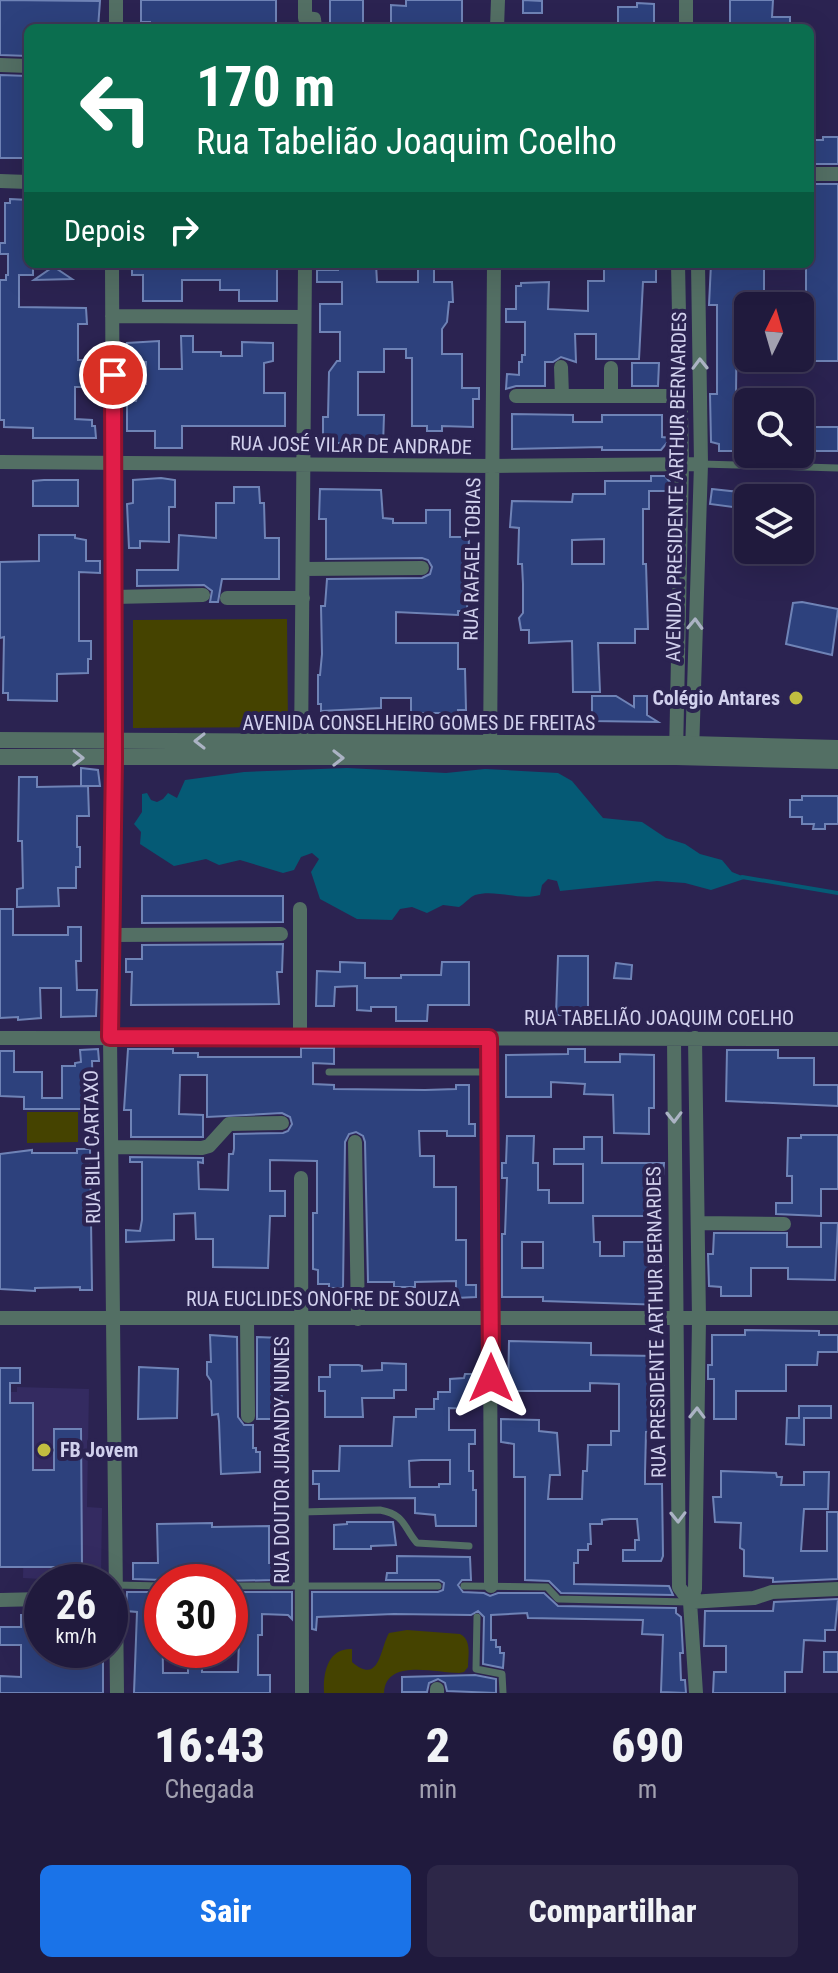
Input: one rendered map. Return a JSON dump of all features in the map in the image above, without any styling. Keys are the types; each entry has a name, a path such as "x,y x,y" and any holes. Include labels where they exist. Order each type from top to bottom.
{"street":[{"path":"116,0 116,24"},
{"path":"305,0 305,18 314,19 315,24"},
{"path":"497,24 498,0"},
{"path":"686,0 686,24"},
{"path":"0,65 24,66"},
{"path":"814,174 838,174"},
{"path":"0,181 24,182"},
{"name":"RUA BILL CARTAXO","path":"112,268 115,462 110,1037 113,1564"},
{"path":"301,750 305,268"},
{"name":"RUA RAFAEL TOBIAS","path":"490,751 494,268"},
{"name":"AVENIDA PRESIDENTE ARTHUR BERNARDES","path":"678,268 684,751"},
{"name":"AVENIDA PRESIDENTE ARTHUR BERNARDES","path":"684,751 701,464 698,268"},
{"path":"112,316 304,317"},
{"path":"561,367 562,396"},
{"path":"611,368 611,396"},
{"path":"516,396 680,396"},
{"name":"RUA JOSÉ VILAR DE ANDRADE","path":"0,462 493,466 701,464"},
{"path":"303,569 422,568"},
{"path":"114,597 203,595"},
{"path":"227,598 303,598"},
{"name":"AVENIDA CONSELHEIRO GOMES DE FREITAS","path":"0,740 114,741 301,750 684,751 838,748"},
{"name":"AVENIDA CONSELHEIRO GOMES DE FREITAS","path":"0,757 114,758 301,750"},
{"name":"AVENIDA CONSELHEIRO GOMES DE FREITAS","path":"684,751 838,761"},
{"path":"300,909 300,1038"},
{"path":"111,935 281,934"},
{"name":"RUA TABELIÃO JOAQUIM COELHO","path":"0,1038 838,1039"},
{"path":"489,1038 491,1586"},
{"name":"RUA PRESIDENTE ARTHUR BERNARDES","path":"695,1038 699,1319 695,1589 690,1602 696,1693"},
{"name":"RUA PRESIDENTE ARTHUR BERNARDES","path":"674,1039 679,1587 690,1602"},
{"path":"113,1147 202,1148 209,1146 229,1124 282,1123"},
{"path":"355,1142 358,1319"},
{"name":"RUA DOUTOR JURANDY NUNES","path":"301,1178 302,1693"},
{"path":"698,1223 784,1224"},
{"name":"RUA EUCLIDES ONOFRE DE SOUZA","path":"0,1318 838,1318"},
{"path":"247,1319 248,1416"},
{"path":"690,1602 754,1598 772,1592 838,1589"},
{"path":"0,1600 24,1599"},
{"name":"RUA BILL CARTAXO","path":"116,1668 117,1693"}],"lane":[{"path":"701,464 838,468"},
{"path":"329,1072 488,1072"},
{"path":"301,1512 380,1510 400,1517 417,1543 469,1546"},
{"path":"248,1586 438,1586"},
{"path":"464,1586 547,1587 558,1599 690,1602"},
{"path":"477,1617 476,1669 502,1674 503,1693"}],"shaded area":[{"path":"287,619 288,727 133,728 133,620"},
{"path":"27,1112 78,1112 78,1142 27,1143"},
{"name":"FB Jovem","path":"17,1387 89,1389 87,1507 102,1508 101,1564 24,1564 23,1578 24,1527 0,1392 17,1392"},
{"path":"407,1630 460,1634 468,1644 468,1667 459,1673 402,1671 387,1682 384,1693 324,1693 326,1670 337,1653 352,1649 352,1662 368,1670 378,1662 389,1633"}],"water":[{"path":"347,768 446,773 485,769 558,773 572,781 603,818 642,822 666,838 685,844 700,854 722,860 732,872 747,878 711,890 685,883 657,881 560,891 557,881 548,879 542,885 540,895 483,894 473,896 459,907 443,905 427,913 412,907 400,909 392,920 357,919 320,899 311,872 319,859 312,853 301,857 294,870 283,873 240,860 219,865 206,859 174,866 140,844 141,832 134,824 142,812 142,794 147,793 151,800 157,802 168,793 177,798 185,780 244,772"}],"building":[{"path":"0,0 100,1 98,24 24,24 24,56 0,55"},
{"path":"141,0 276,0 276,24 141,22"},
{"path":"330,0 363,0 363,24 330,24"},
{"path":"406,0 462,0 462,24 391,24 391,5 406,6"},
{"path":"523,0 542,1 542,13 523,13"},
{"path":"730,0 773,0 772,17 790,17 790,24 730,24"},
{"path":"637,3 654,4 654,24 618,24 618,7 637,7"},
{"path":"0,75 24,76 24,158 0,158"},
{"path":"823,137 838,137 838,164 814,164 814,140 823,140"},
{"path":"814,184 838,184 838,361 814,361 814,292 806,292 806,268 814,268"},
{"path":"10,199 24,200 24,268 33,268 33,275 19,275 19,307 86,308 87,324 78,324 78,360 92,360 93,373 84,373 84,387 75,387 75,419 92,420 96,438 33,438 33,428 4,427 4,420 0,420 0,280 6,280 8,275 8,254 0,254 0,243 5,243 5,203 10,203"},
{"path":"132,268 277,268 277,301 239,301 239,290 220,290 220,280 182,280 182,301 143,301 143,275 132,275"},
{"path":"376,268 377,282 418,282 418,268 434,268 434,282 452,282 453,302 449,302 447,322 442,329 442,354 462,354 462,388 479,388 479,399 473,399 473,427 442,426 442,431 427,431 427,426 412,426 412,358 406,358 406,349 384,349 384,372 358,372 358,415 384,415 383,446 323,443 323,417 328,417 329,372 340,361 340,332 320,332 320,304 342,304 342,282 317,282 317,270"},
{"path":"604,268 656,268 656,282 643,282 639,359 596,359 596,334 575,334 576,362 561,357 545,362 545,386 506,389 507,374 519,375 519,362 525,355 525,322 506,322 506,309 516,309 516,286 549,282 548,309 588,311 588,281 604,281"},
{"path":"711,268 764,268 764,292 734,292 734,451 719,451 719,444 711,442 710,394 717,394 717,305 709,305"},
{"path":"50,269 57,269 72,279 34,280"},
{"path":"181,336 193,336 193,352 221,352 221,356 242,356 242,342 273,343 273,361 264,363 264,393 285,393 285,426 182,426 182,448 155,448 155,431 127,431 127,401 136,401 140,384 146,384 146,362 127,361 127,343 159,341 159,369 182,369"},
{"path":"632,363 659,363 658,386 632,386"},
{"path":"512,414 573,415 573,422 602,422 602,415 662,415 662,437 671,438 661,450 602,450 602,447 512,449"},
{"path":"814,427 838,427 838,451 816,451"},
{"path":"651,476 665,476 670,482 670,491 649,491 649,509 643,509 648,629 635,629 635,643 598,643 600,692 573,692 572,641 529,643 529,630 521,630 522,564 518,564 519,528 510,527 512,501 572,502 573,494 605,494 605,481 651,481","holes":["604,539 604,564 572,564 572,540"]},
{"path":"78,480 78,506 33,506 33,481"},
{"path":"133,480 175,480 175,507 169,507 169,542 140,541 140,548 129,548 127,504 133,503"},
{"path":"234,487 259,487 260,503 264,503 265,538 279,538 279,579 222,579 218,602 210,602 212,591 204,585 137,586 137,570 178,570 179,535 216,538 216,503 234,503"},
{"path":"320,489 381,490 383,518 393,519 393,523 426,523 426,510 450,510 450,537 469,537 467,611 458,611 458,615 396,612 396,643 458,643 458,669 465,669 466,710 458,710 458,730 443,731 443,713 411,713 411,698 381,698 381,708 321,711 321,704 318,704 318,675 322,654 321,606 325,606 327,579 422,578 430,574 432,567 428,560 422,558 326,559 326,519 319,519"},
{"path":"712,489 734,491 734,507 710,504"},
{"path":"39,535 75,535 75,538 86,540 86,561 100,561 100,573 79,572 79,641 91,641 91,659 88,659 88,673 57,674 57,701 8,700 8,693 3,693 0,562 39,561"},
{"path":"793,603 838,609 832,655 786,644"},
{"path":"592,696 616,696 634,707 634,696 647,696 647,715 658,722 592,721"},
{"path":"81,768 98,770 100,786 81,786"},
{"path":"19,777 37,777 37,787 88,786 89,816 77,816 80,867 76,867 76,888 58,888 59,906 17,907 17,889 23,888 22,841 18,841"},
{"path":"802,796 838,796 838,824 825,824 825,829 813,829 814,824 802,824 802,817 790,817 790,800 802,800"},
{"path":"142,896 283,896 283,922 142,923"},
{"path":"0,909 13,909 13,935 68,935 68,927 81,927 81,961 76,961 77,990 97,990 96,1016 61,1017 61,988 40,988 41,1018 0,1018"},
{"path":"283,944 282,972 277,972 279,1004 131,1005 132,972 126,972 126,959 142,959 142,945"},
{"path":"558,956 588,956 588,1015 556,1015"},
{"path":"340,962 365,963 365,978 401,978 401,975 441,975 442,962 469,962 469,1005 428,1005 427,1021 396,1021 396,1007 357,1010 357,986 335,987 334,1006 316,1006 317,971 340,972"},
{"path":"616,963 632,965 631,979 614,978"},
{"path":"301,1048 334,1048 334,1064 313,1063 313,1084 334,1085 334,1089 425,1090 456,1089 456,1085 469,1085 469,1124 475,1124 475,1136 447,1136 447,1131 419,1131 420,1156 434,1156 434,1187 456,1187 456,1240 466,1240 466,1285 476,1285 476,1297 456,1298 456,1281 415,1282 415,1287 394,1287 394,1282 368,1282 365,1142 363,1136 356,1132 349,1134 345,1142 343,1288 318,1284 318,1270 313,1269 317,1161 270,1160 270,1191 285,1191 285,1216 270,1216 268,1268 213,1267 213,1239 196,1239 195,1213 174,1214 174,1240 126,1242 126,1230 140,1231 142,1220 142,1162 130,1162 130,1157 203,1158 203,1163 198,1162 199,1189 228,1190 229,1154 233,1154 234,1134 283,1133 292,1124 290,1117 282,1113 207,1117 207,1075 180,1075 179,1114 203,1115 203,1137 131,1137 131,1110 124,1110 128,1049 173,1049 173,1053 198,1053 198,1057 301,1057"},
{"path":"98,1049 99,1061 92,1061 93,1094 87,1094 86,1109 24,1109 24,1097 0,1096 0,1051 14,1051 14,1072 42,1072 42,1098 62,1098 62,1066 75,1066 75,1063 81,1062 80,1050"},
{"path":"568,1049 585,1049 585,1062 620,1062 620,1054 654,1055 654,1108 649,1108 649,1134 614,1133 613,1095 584,1094 585,1084 551,1082 551,1097 506,1097 506,1055 568,1054"},
{"path":"727,1050 778,1050 778,1058 814,1058 814,1085 838,1085 838,1106 726,1101"},
{"path":"801,1135 838,1135 838,1189 821,1189 821,1216 776,1214 776,1203 792,1203 792,1176 787,1176 788,1138 801,1138"},
{"path":"507,1136 534,1136 533,1163 538,1163 538,1190 549,1190 549,1203 583,1203 583,1164 554,1164 554,1149 584,1149 584,1137 602,1137 602,1163 664,1163 660,1216 593,1216 594,1242 600,1242 600,1256 624,1256 624,1242 661,1242 664,1305 502,1297 502,1234 505,1234 507,1178 502,1178 502,1163 506,1163","holes":["522,1242 543,1242 543,1268 522,1268"]},
{"path":"77,1149 90,1149 92,1290 80,1290 80,1287 35,1288 35,1291 0,1289 0,1154 32,1150 32,1153 77,1153"},
{"path":"821,1223 838,1223 835,1280 788,1279 788,1268 751,1268 751,1296 721,1296 721,1287 709,1286 708,1254 713,1254 714,1233 787,1233 787,1247 821,1247"},
{"path":"745,1330 819,1331 819,1335 838,1335 838,1352 818,1352 817,1365 786,1365 786,1391 736,1391 736,1419 714,1419 714,1379 708,1379 708,1365 712,1365 712,1335 745,1335"},
{"path":"210,1335 237,1337 238,1417 244,1425 253,1425 253,1448 260,1452 260,1472 221,1474 219,1421 218,1414 212,1415 211,1381 207,1375 207,1362 211,1362"},
{"path":"257,1337 281,1338 282,1419 257,1419"},
{"path":"509,1341 591,1343 591,1355 659,1356 659,1418 650,1418 650,1432 646,1432 645,1484 662,1484 663,1556 661,1561 623,1561 623,1550 635,1550 635,1540 639,1540 637,1519 602,1520 602,1524 590,1524 591,1544 588,1544 588,1550 578,1550 578,1563 574,1563 574,1584 669,1586 673,1595 561,1593 549,1581 525,1580 525,1477 514,1477 514,1444 501,1442 501,1419 539,1420 539,1431 557,1433 560,1475 550,1475 548,1499 582,1499 588,1445 611,1445 611,1431 619,1431 619,1384 590,1383 590,1391 508,1391"},
{"path":"382,1363 406,1364 406,1390 394,1390 394,1398 362,1398 363,1417 325,1417 325,1391 319,1391 319,1377 330,1377 330,1365 359,1365 362,1371 382,1370"},
{"path":"139,1367 178,1369 177,1418 138,1419"},
{"name":"FB Jovem","path":"0,1368 20,1368 20,1383 10,1383 10,1403 33,1403 33,1470 54,1470 54,1429 81,1429 82,1564 0,1567"},
{"path":"465,1374 475,1374 477,1402 469,1402 469,1409 449,1408 449,1430 475,1430 475,1444 469,1444 469,1471 473,1471 473,1490 476,1490 476,1526 436,1526 435,1515 415,1513 415,1498 319,1499 319,1484 313,1484 313,1471 339,1471 340,1446 392,1446 394,1417 416,1417 416,1409 434,1409 438,1392 450,1392 450,1379 464,1378","holes":["450,1460 450,1484 410,1487 409,1461"]},
{"path":"799,1406 831,1406 831,1418 804,1418 804,1445 786,1444 787,1418 799,1418"},
{"path":"721,1471 776,1473 777,1477 782,1477 781,1485 804,1485 804,1472 829,1472 828,1509 804,1509 801,1551 827,1551 827,1512 838,1512 838,1579 773,1582 773,1578 744,1576 744,1550 740,1548 741,1523 715,1522 713,1497 721,1497"},
{"path":"393,1522 396,1545 334,1549 334,1525"},
{"path":"157,1524 269,1526 269,1563 276,1563 276,1580 248,1581 248,1564 144,1564 144,1579 133,1579 133,1563 158,1563"},
{"path":"397,1556 470,1557 471,1580 462,1580 458,1585 463,1592 490,1596 498,1593 544,1593 558,1606 676,1608 676,1613 681,1617 681,1680 685,1680 686,1693 661,1692 663,1635 642,1634 643,1620 528,1618 527,1613 491,1615 491,1640 496,1640 496,1647 504,1653 503,1668 483,1664 484,1617 478,1611 471,1615 317,1617 316,1630 312,1629 312,1592 443,1590 444,1583 439,1580 386,1580 387,1573 397,1573"},
{"path":"128,1592 144,1592 144,1668 163,1668 163,1673 188,1673 188,1668 202,1668 202,1672 238,1672 238,1668 248,1668 248,1592 292,1592 292,1619 288,1615 262,1614 262,1635 258,1635 258,1675 270,1675 270,1693 134,1693 137,1612 128,1611"},
{"path":"838,1599 835,1630 825,1630 825,1641 804,1640 802,1672 785,1672 785,1693 713,1693 714,1672 726,1672 726,1646 704,1646 705,1611 773,1611 774,1602"},
{"path":"21,1615 24,1615 24,1668 103,1668 103,1693 0,1693 0,1676 21,1677 21,1645 0,1645 0,1627 21,1627"},
{"path":"824,1652 838,1652 838,1672 824,1672"},
{"path":"475,1675 496,1679 496,1693 447,1691 445,1683 438,1679 429,1683 427,1692 402,1692 402,1677"}],"waterway":[{"path":"742,877 838,893"}],"place":[{"name":"Colégio Antares","path":"796,698"},
{"name":"FB Jovem","path":"44,1450"}],"route":[{"path":"113,375 114,758 110,1037 489,1038 491,1378"}]}
